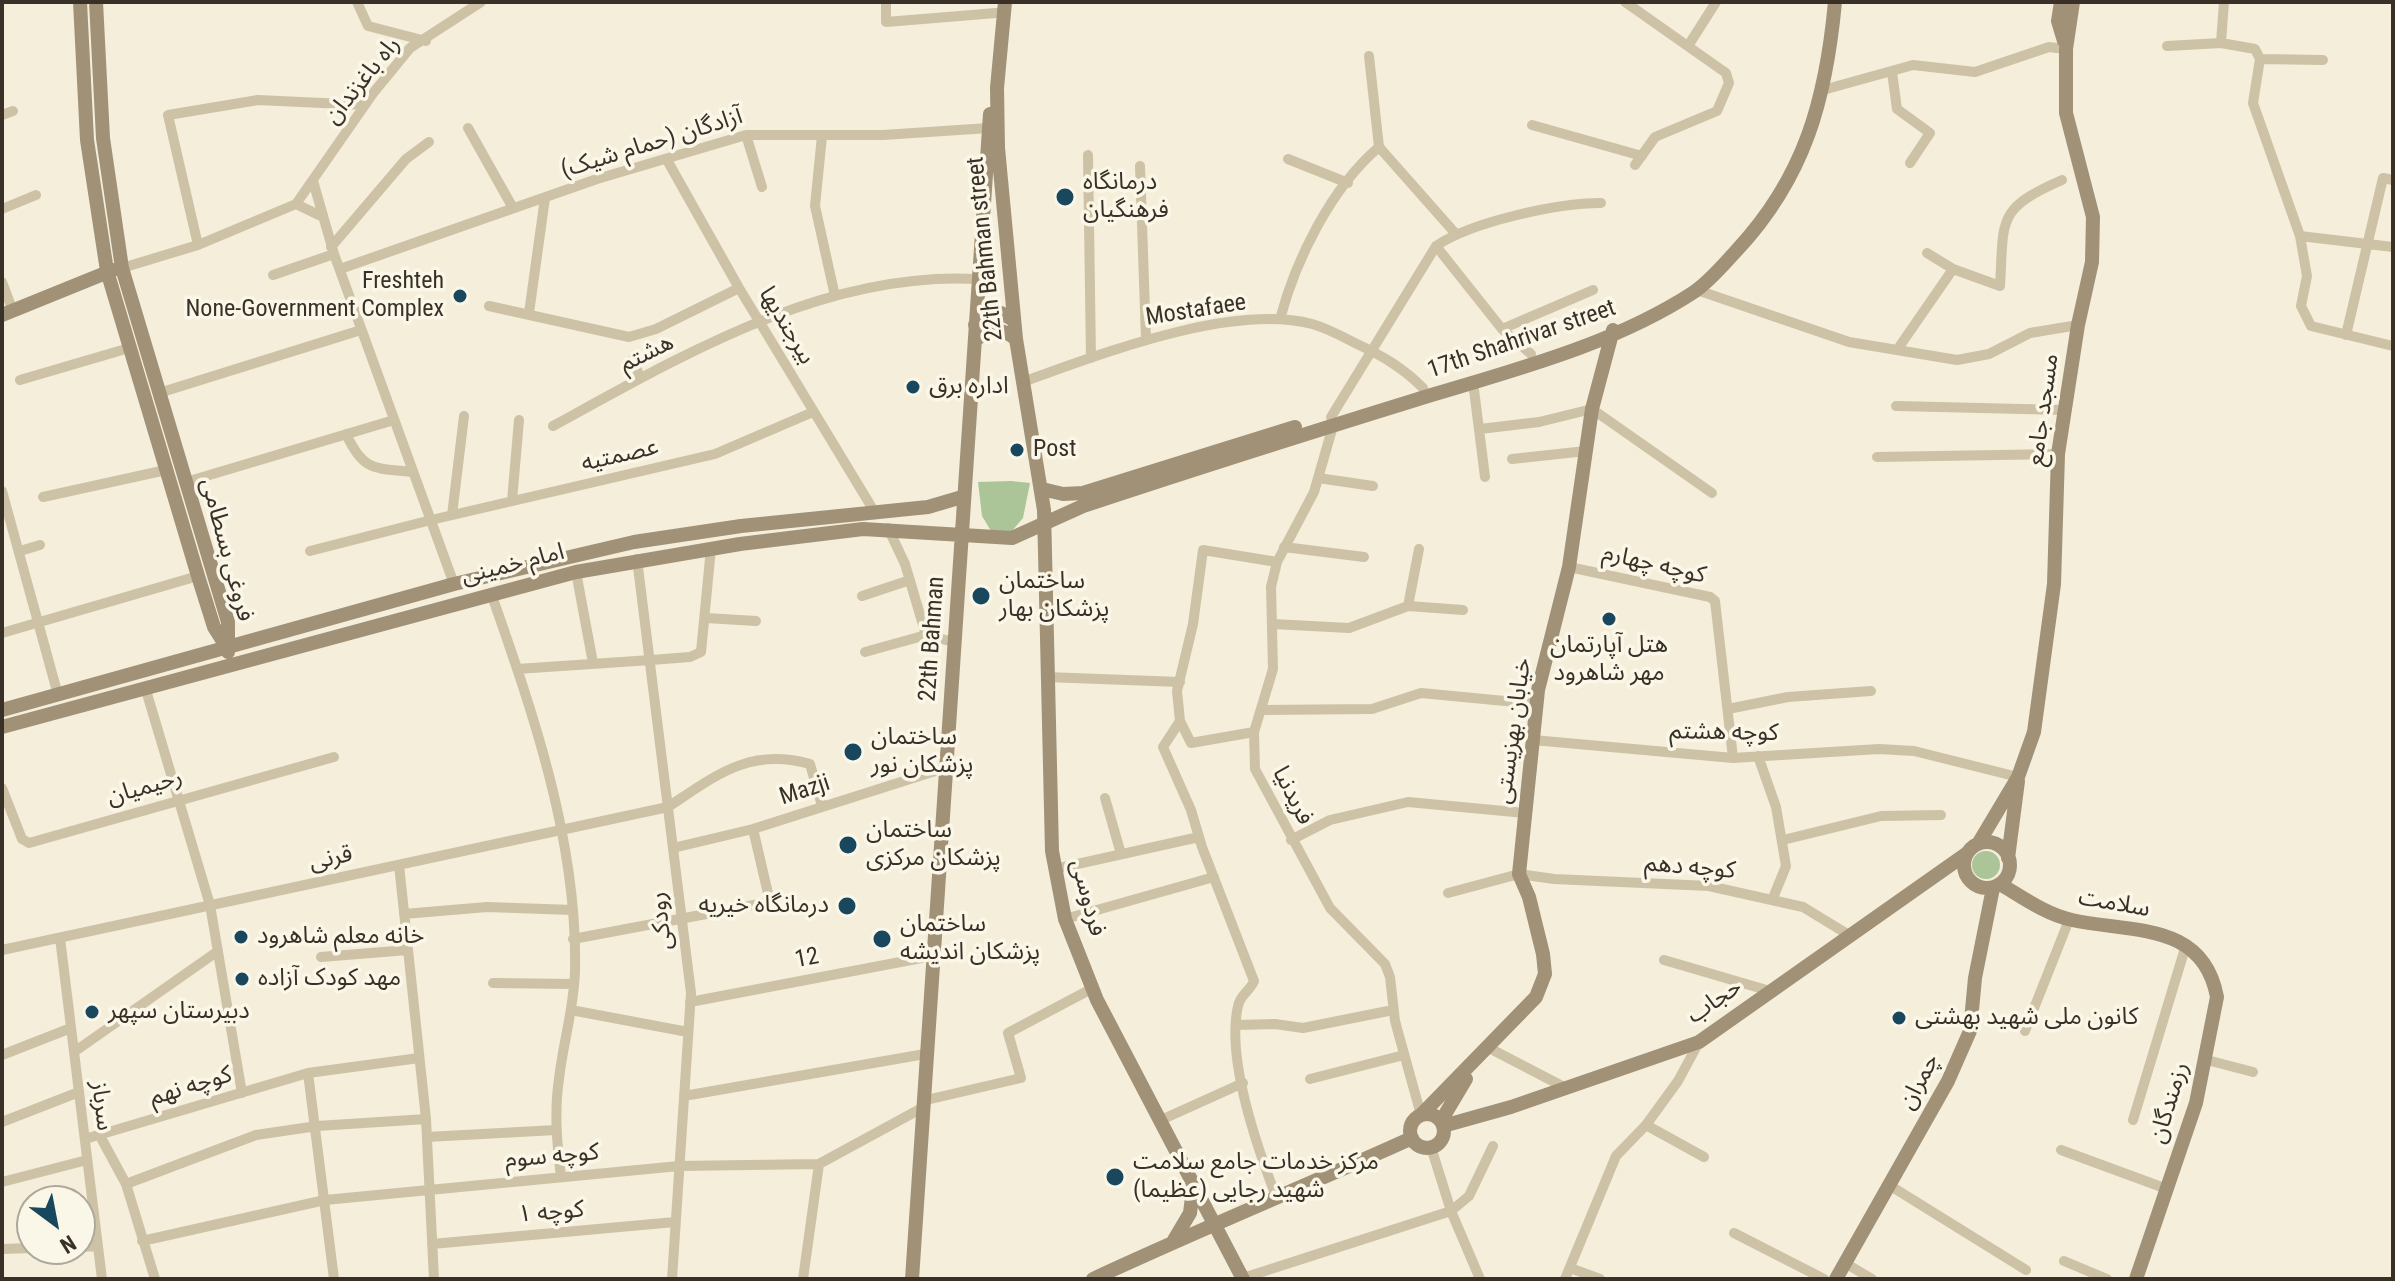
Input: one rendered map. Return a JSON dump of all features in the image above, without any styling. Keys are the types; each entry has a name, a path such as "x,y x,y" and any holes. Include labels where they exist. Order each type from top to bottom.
{"main road":[{"name":"فروغی بسطامی","path":"80,2 87,140 107,271 214,627 226,647"},
{"name":"فروغی بسطامی","path":"96,2 103,138 122,268 228,622 226,647"},
{"name":"17th Shahrivar street","path":"1045,524 1083,506 1423,388 1613,328 1691,282 1737,237 1771,193 1798,144 1814,88 1826,2"},
{"name":"17th Shahrivar street","path":"1042,489 1063,494 1083,493 1473,382 1613,328 1697,290 1744,243 1778,198 1806,148 1823,90 1835,2"},
{"name":"مسجد جامع","path":"2061,2 2058,21 2066,49"},
{"name":"مسجد جامع","path":"2018,777 2036,722 2054,584 2058,454 2078,325 2092,262 2093,217 2066,113 2066,49 2073,2"},
{"name":"22th Bahman","path":"912,1279 925,1054 948,767 962,497 999,6"},
{"name":"22th Bahman street","path":"999,6 998,148 1016,339 1042,489"},
{"path":"7,313 107,271 122,268"},
{"path":"975,332 988,313 1001,313 1014,320"},
{"name":"خیابان بهزیستی","path":"1421,1115 1536,997 1545,974 1537,929 1519,874 1536,704 1569,567 1592,409 1613,328"},
{"path":"975,332 996,329 1006,331 1016,339"},
{"name":"فردوسی","path":"1042,489 1046,677 1055,869 1065,919 1093,988 1243,1278"},
{"name":"امام خمینی","path":"2,710 454,584 634,542 874,511 928,507 962,497"},
{"name":"امام خمینی","path":"2,727 491,593 637,559 888,528 960,533 993,539 1012,538 1045,524"},
{"path":"226,647 231,663"},
{"path":"1966,876 1972,849 2018,777"},
{"name":"چمران","path":"1836,1279 1948,1081 1970,1031 1975,978 2002,876 2018,777"},
{"path":"1966,876 1977,887 2002,876 2000,846 1972,849"},
{"name":"حجاب","path":"1442,1128 1699,1042 1972,849"},
{"path":"1918,887 1966,876"},
{"name":"سلامت","path":"2002,876 2034,904 2069,920 2161,935 2186,945"},
{"name":"رزمندگان","path":"2136,1279 2207,1060 2217,997 2205,962 2186,945"},
{"name":"خیابان بهزیستی","path":"1442,1128 1474,1064"},
{"path":"1421,1115 1432,1115 1442,1128 1431,1147 1420,1146 1412,1138 1411,1128 1421,1115"},
{"path":"1093,1279 1216,1221 1277,1199 1412,1138"},
{"path":"1174,1241 1190,1213 1194,1182"}],"street":[{"path":"357,2 368,26 426,41"},
{"name":"راه باغزندان","path":"296,204 365,105 410,48 426,41 481,2"},
{"path":"886,2 886,22 999,6"},
{"path":"1532,125 1639,160 1655,137 1717,111 1729,83 1726,73 1625,2"},
{"path":"1688,46 1716,2"},
{"path":"2221,43 2224,2"},
{"path":"2167,46 2221,43 2255,49 2260,59 2253,103 2300,236 2307,276 2301,306 2311,326 2393,346"},
{"path":"1823,90 1913,65 1975,72 2049,47 2066,49"},
{"path":"1369,56 1379,147 1455,233"},
{"path":"2260,59 2323,60"},
{"path":"1892,72 1897,109 1930,133 1910,163"},
{"path":"198,245 168,115 258,100 365,105"},
{"path":"468,128 513,208"},
{"name":"آزادگان (حمام شیک)","path":"340,269 513,208 746,135 770,132 822,136 989,128"},
{"path":"746,135 762,187"},
{"path":"822,136 815,206 835,296"},
{"path":"273,275 333,250 406,159 429,142"},
{"path":"1280,319 1306,252 1348,183 1379,147"},
{"path":"1088,155 1091,358"},
{"path":"1288,159 1348,183"},
{"name":"بیرجندیها","path":"667,160 739,288 874,511"},
{"path":"1140,166 1146,339"},
{"path":"2346,335 2365,243 2383,178 2393,180"},
{"path":"1927,253 1953,269 2000,286 2004,223 2025,196 2062,180"},
{"path":"313,181 333,250 454,584"},
{"path":"2,209 36,195"},
{"path":"529,313 545,198"},
{"path":"1531,354 1502,329 1436,246 1455,233 1551,208 1601,203"},
{"path":"122,268 198,245 296,204 323,217"},
{"path":"2300,236 2393,247"},
{"name":"فریدنیا","path":"1421,1115 1393,1010 1390,977 1385,964 1330,908 1291,840 1255,769 1254,732 1273,669 1271,587 1277,562 1318,478 1332,421 1436,246"},
{"path":"1897,350 1953,269"},
{"name":"هشتم","path":"553,426 641,378 761,321 877,284 930,277 977,279"},
{"path":"2,282 7,313"},
{"path":"489,306 629,337 656,329 739,288"},
{"path":"1502,329 1593,290"},
{"path":"1697,290 1849,342 1957,360 1989,354 2030,333 2078,325"},
{"name":"Mostafaee","path":"1025,381 1146,339 1242,321 1280,319 1313,324 1374,352"},
{"path":"159,393 361,330"},
{"path":"20,380 129,348"},
{"path":"1374,352 1403,368 1423,388"},
{"path":"632,360 641,378"},
{"path":"1473,382 1486,461 1485,477"},
{"path":"1896,406 2064,410"},
{"path":"1480,429 1539,422 1592,409 1712,493"},
{"name":"عصمتیه","path":"310,551 715,454 813,412"},
{"path":"452,515 464,416"},
{"path":"186,482 394,420"},
{"path":"512,501 519,420"},
{"path":"346,434 358,460 373,468 413,472"},
{"path":"1512,459 1586,451"},
{"path":"1877,457 2058,454"},
{"path":"43,497 166,470"},
{"path":"1318,478 1373,486"},
{"path":"2,491 20,551 36,624 58,695"},
{"path":"888,528 910,580 926,635"},
{"path":"20,551 40,545"},
{"path":"1284,547 1364,557"},
{"path":"517,669 690,657 701,652 711,548"},
{"path":"1408,606 1419,549"},
{"path":"1254,732 1191,743 1180,721 1180,682 1193,624 1203,550 1277,562"},
{"name":"رودکی","path":"637,559 690,1002 672,1279"},
{"name":"کوچه چهارم","path":"1569,567 1681,590 1715,601 1733,758"},
{"path":"576,572 593,663"},
{"path":"2,633 198,576"},
{"path":"862,596 910,580"},
{"path":"491,593 541,746 560,830 573,910 574,984 559,1080 556,1130 561,1177"},
{"path":"1273,624 1349,628 1408,606 1463,610"},
{"path":"706,618 756,621"},
{"path":"865,652 926,635 954,642"},
{"path":"1046,677 1180,682"},
{"path":"145,687 210,905 242,1093"},
{"path":"1728,709 1788,697 1871,691"},
{"path":"1262,710 1372,709 1421,693 1536,704"},
{"path":"1180,721 1163,747 1191,810 1254,981 1238,1004 1236,1025 1243,1083 1256,1145 1277,1199"},
{"name":"کوچه هشتم","path":"1533,740 1733,758 1879,749 1914,751 2018,777"},
{"path":"1758,756 1783,840 1786,866 1773,898"},
{"name":"رحیمیان","path":"2,788 22,839 29,843 334,757"},
{"path":"668,807 729,766 775,761 810,764 822,806"},
{"name":"Mazji","path":"673,848 753,829 948,767"},
{"path":"1105,798 1121,854"},
{"path":"1291,840 1330,820 1408,802 1525,813"},
{"name":"قرنی","path":"2,950 668,807"},
{"path":"1783,840 1881,816 1941,815"},
{"path":"573,939 770,902 753,829"},
{"path":"1055,869 1199,837"},
{"path":"399,865 426,1119 434,1279"},
{"path":"1448,893 1519,874"},
{"name":"کوچه دهم","path":"1519,874 1554,879 1709,886 1803,907 1849,935"},
{"path":"1065,919 1214,877"},
{"path":"404,914 487,907 573,910"},
{"path":"2025,1031 2069,920"},
{"name":"سرباز","path":"60,938 102,1279"},
{"path":"2133,1120 2186,945"},
{"path":"321,957 408,950"},
{"path":"74,1052 218,951"},
{"name":"12","path":"690,1002 932,956"},
{"path":"1664,960 1770,991"},
{"path":"493,983 574,984"},
{"path":"803,1279 819,1164 922,1105 1021,1078 1008,1033 1093,988"},
{"path":"571,1010 688,1032"},
{"path":"1236,1025 1275,1024 1303,1028 1393,1010"},
{"path":"2,1055 71,1028"},
{"path":"1565,1279 1616,1156 1646,1125 1678,1081 1699,1042"},
{"path":"1489,1048 1566,1088"},
{"path":"684,1096 925,1054"},
{"path":"1310,1079 1404,1055"},
{"path":"333,1279 317,1126 308,1073 419,1058"},
{"path":"2207,1060 2253,1072"},
{"name":"کوچه نهم","path":"85,1139 308,1073"},
{"path":"1161,1120 1243,1083"},
{"path":"2,1122 79,1092"},
{"path":"126,1184 256,1135 317,1126 426,1119"},
{"path":"1646,1125 1704,1157"},
{"path":"427,1137 556,1130"},
{"path":"100,1136 126,1184 155,1279"},
{"path":"1243,1278 1451,1211 1469,1196 1493,1146"},
{"path":"1431,1147 1451,1211 1480,1279"},
{"path":"2061,1150 2167,1189"},
{"path":"2,1182 87,1160"},
{"name":"کوچه سوم","path":"429,1189 679,1166 819,1164"},
{"path":"1889,1185 2026,1270"},
{"path":"142,1241 325,1200 429,1189"},
{"name":"۱ کوچه","path":"432,1244 675,1222"},
{"path":"1734,1233 1824,1279"},
{"path":"2064,1261 2107,1279"},
{"path":"1845,1263 1872,1279"},
{"path":"1570,1268 1600,1279"}],"green space":[{"path":"978,482 1030,483 1023,518 1011,532 991,531 982,516"},
{"path":"1986,851 1996,855 2000,865 1996,875 1986,879 1976,875 1972,865 1976,855"}],"place":[{"name":"درمانگاه فرهنگیان","path":"1065,197"},
{"name":"Freshteh None-Government Complex","path":"460,296"},
{"name":"اداره برق","path":"913,387"},
{"name":"Post","path":"1017,450"},
{"name":"ساختمان پزشکان بهار","path":"981,596"},
{"name":"هتل آپارتمان مهر شاهرود","path":"1609,619"},
{"name":"ساختمان پزشکان نور","path":"853,752"},
{"name":"ساختمان پزشکان مرکزی","path":"848,845"},
{"name":"درمانگاه خیریه","path":"847,906"},
{"name":"خانه معلم شاهرود","path":"241,937"},
{"name":"ساختمان پزشکان اندیشه","path":"882,939"},
{"name":"مهد کودک آزاده","path":"242,979"},
{"name":"دبیرستان سپهر","path":"92,1012"},
{"name":"کانون ملی شهید بهشتی","path":"1899,1018"},
{"name":"مرکز خدمات جامع سلامت شهید رجایی (عظیما)","path":"1115,1177"}]}
